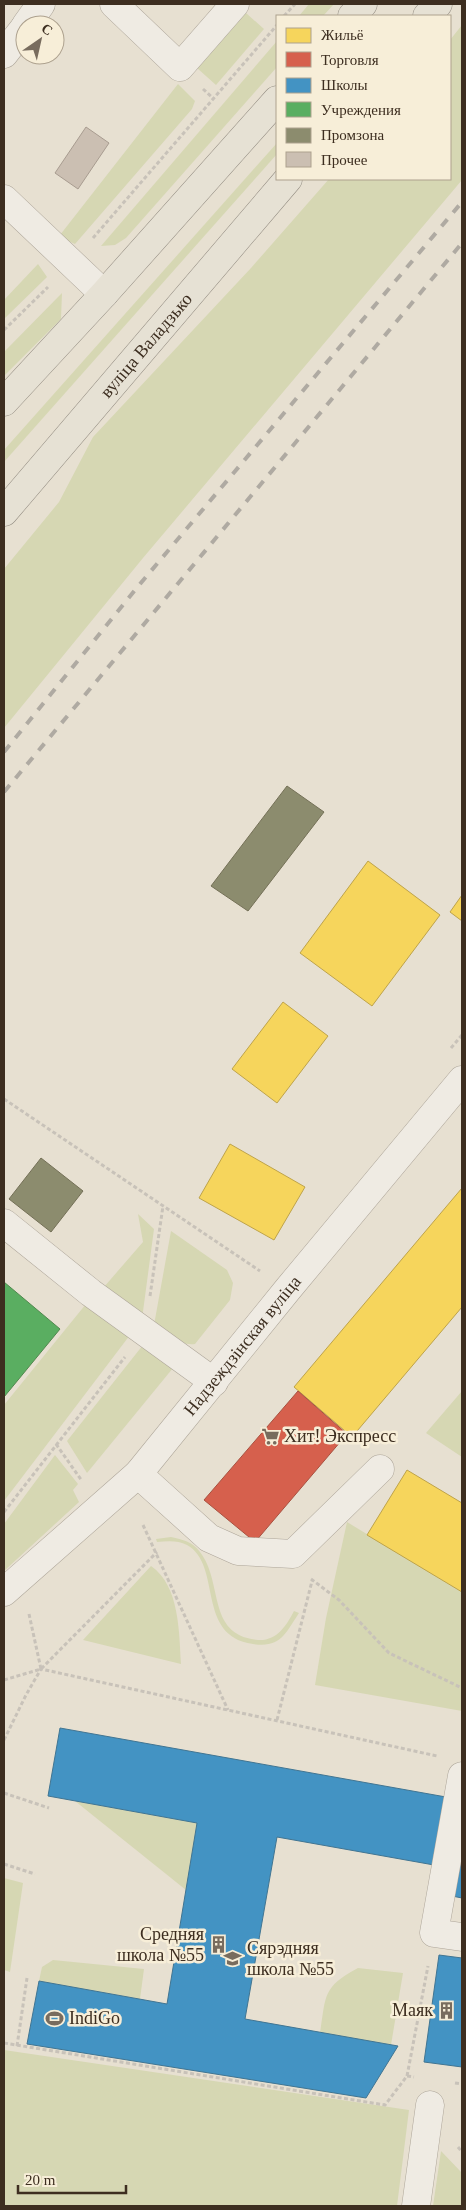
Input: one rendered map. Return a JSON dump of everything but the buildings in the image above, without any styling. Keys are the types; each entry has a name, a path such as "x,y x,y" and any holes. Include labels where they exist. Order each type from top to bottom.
{"main road":[{"path":"353,15 363,4"},
{"path":"428,15 438,4"},
{"path":"4,402 104,294 276,101"},
{"name":"вуліца Валадзько","path":"4,512 287,180"}],"street":[{"path":"34,15 41,4"},
{"path":"114,4 180,67 234,4"},
{"path":"4,54 15,40"},
{"path":"4,199 104,294"},
{"name":"Надзеждзінская вуліца","path":"4,1592 138,1474 288,1289 462,1080"},
{"path":"4,1223 144,1333 214,1382"},
{"path":"138,1474 208,1538 238,1551 293,1554 380,1470"},
{"path":"462,1776 434,1933 462,1938"},
{"path":"416,2206 430,2105"}],"path":[{"path":"285,15 295,4"},
{"path":"4,330 71,264 276,26"},
{"path":"4,1098 288,1289"},
{"path":"4,1512 144,1333 163,1206"},
{"path":"142,1522 228,1710"},
{"path":"4,1740 41,1669 156,1552"},
{"path":"293,1554 312,1580 339,1600 389,1653 462,1688"},
{"path":"277,1721 312,1580"},
{"path":"30,1621 41,1669"},
{"path":"4,1680 41,1669 443,1758"},
{"path":"4,1793 49,1808"},
{"path":"4,1864 35,1874"},
{"path":"407,2076 434,1933"},
{"path":"17,2046 27,1978"},
{"path":"4,2043 385,2105"}],"green space":[{"path":"309,4 334,4 324,15 300,15"},
{"path":"246,13 264,29 216,85 197,68"},
{"path":"462,25 462,180 143,558 4,728 4,569 59,502 93,437 251,268 328,180 451,180 451,39"},
{"path":"276,42 276,68 126,238 115,245 101,246"},
{"path":"178,84 195,101 192,109 75,244 66,240 60,235"},
{"path":"276,144 276,155 4,462 4,450"},
{"path":"38,264 47,277 4,319 4,300"},
{"path":"62,293 61,319 4,376 4,352"},
{"path":"138,1214 154,1229 142,1319 104,1287 143,1242"},
{"path":"171,1231 227,1270 233,1283 230,1300 195,1344 178,1341 154,1325"},
{"path":"86,1304 130,1335 4,1501 4,1405"},
{"path":"143,1345 173,1368 87,1473 67,1441"},
{"path":"462,1391 462,1457 426,1433"},
{"path":"55,1455 78,1484 73,1490 79,1502 4,1571 4,1524"},
{"path":"347,1522 462,1592 462,1711 315,1685 326,1618"},
{"path":"171,1537 190,1543 200,1552 212,1578 218,1606 230,1628 242,1636 265,1640 280,1631 294,1611 299,1613 286,1633 270,1644 262,1645 235,1638 223,1628 216,1614 204,1568 198,1555 184,1543 172,1541 157,1542 156,1539"},
{"path":"151,1566 168,1585 173,1598 178,1625 181,1664 83,1640"},
{"path":"75,1801 197,1823 186,1890"},
{"path":"4,1878 23,1883 10,1972 4,1970"},
{"path":"53,1960 144,1969 140,1999 39,1981 42,1967"},
{"path":"358,1968 403,1973 391,2045 320,2033 325,2001 332,1987"},
{"path":"4,2050 409,2110 397,2206 4,2206"},
{"path":"441,2151 462,2173 462,2206 433,2206"}],"railway":[{"path":"4,752 140,584 462,202"},
{"path":"4,792 462,243"}],"place":[{"name":"Хит! Экспресс","path":"270,1436"},
{"name":"Средняя школа №55","path":"218,1944"},
{"name":"Сярэдняя школа №55","path":"233,1958"},
{"name":"Маяк","path":"447,2010"},
{"name":"IndiGo","path":"55,2018"}]}
